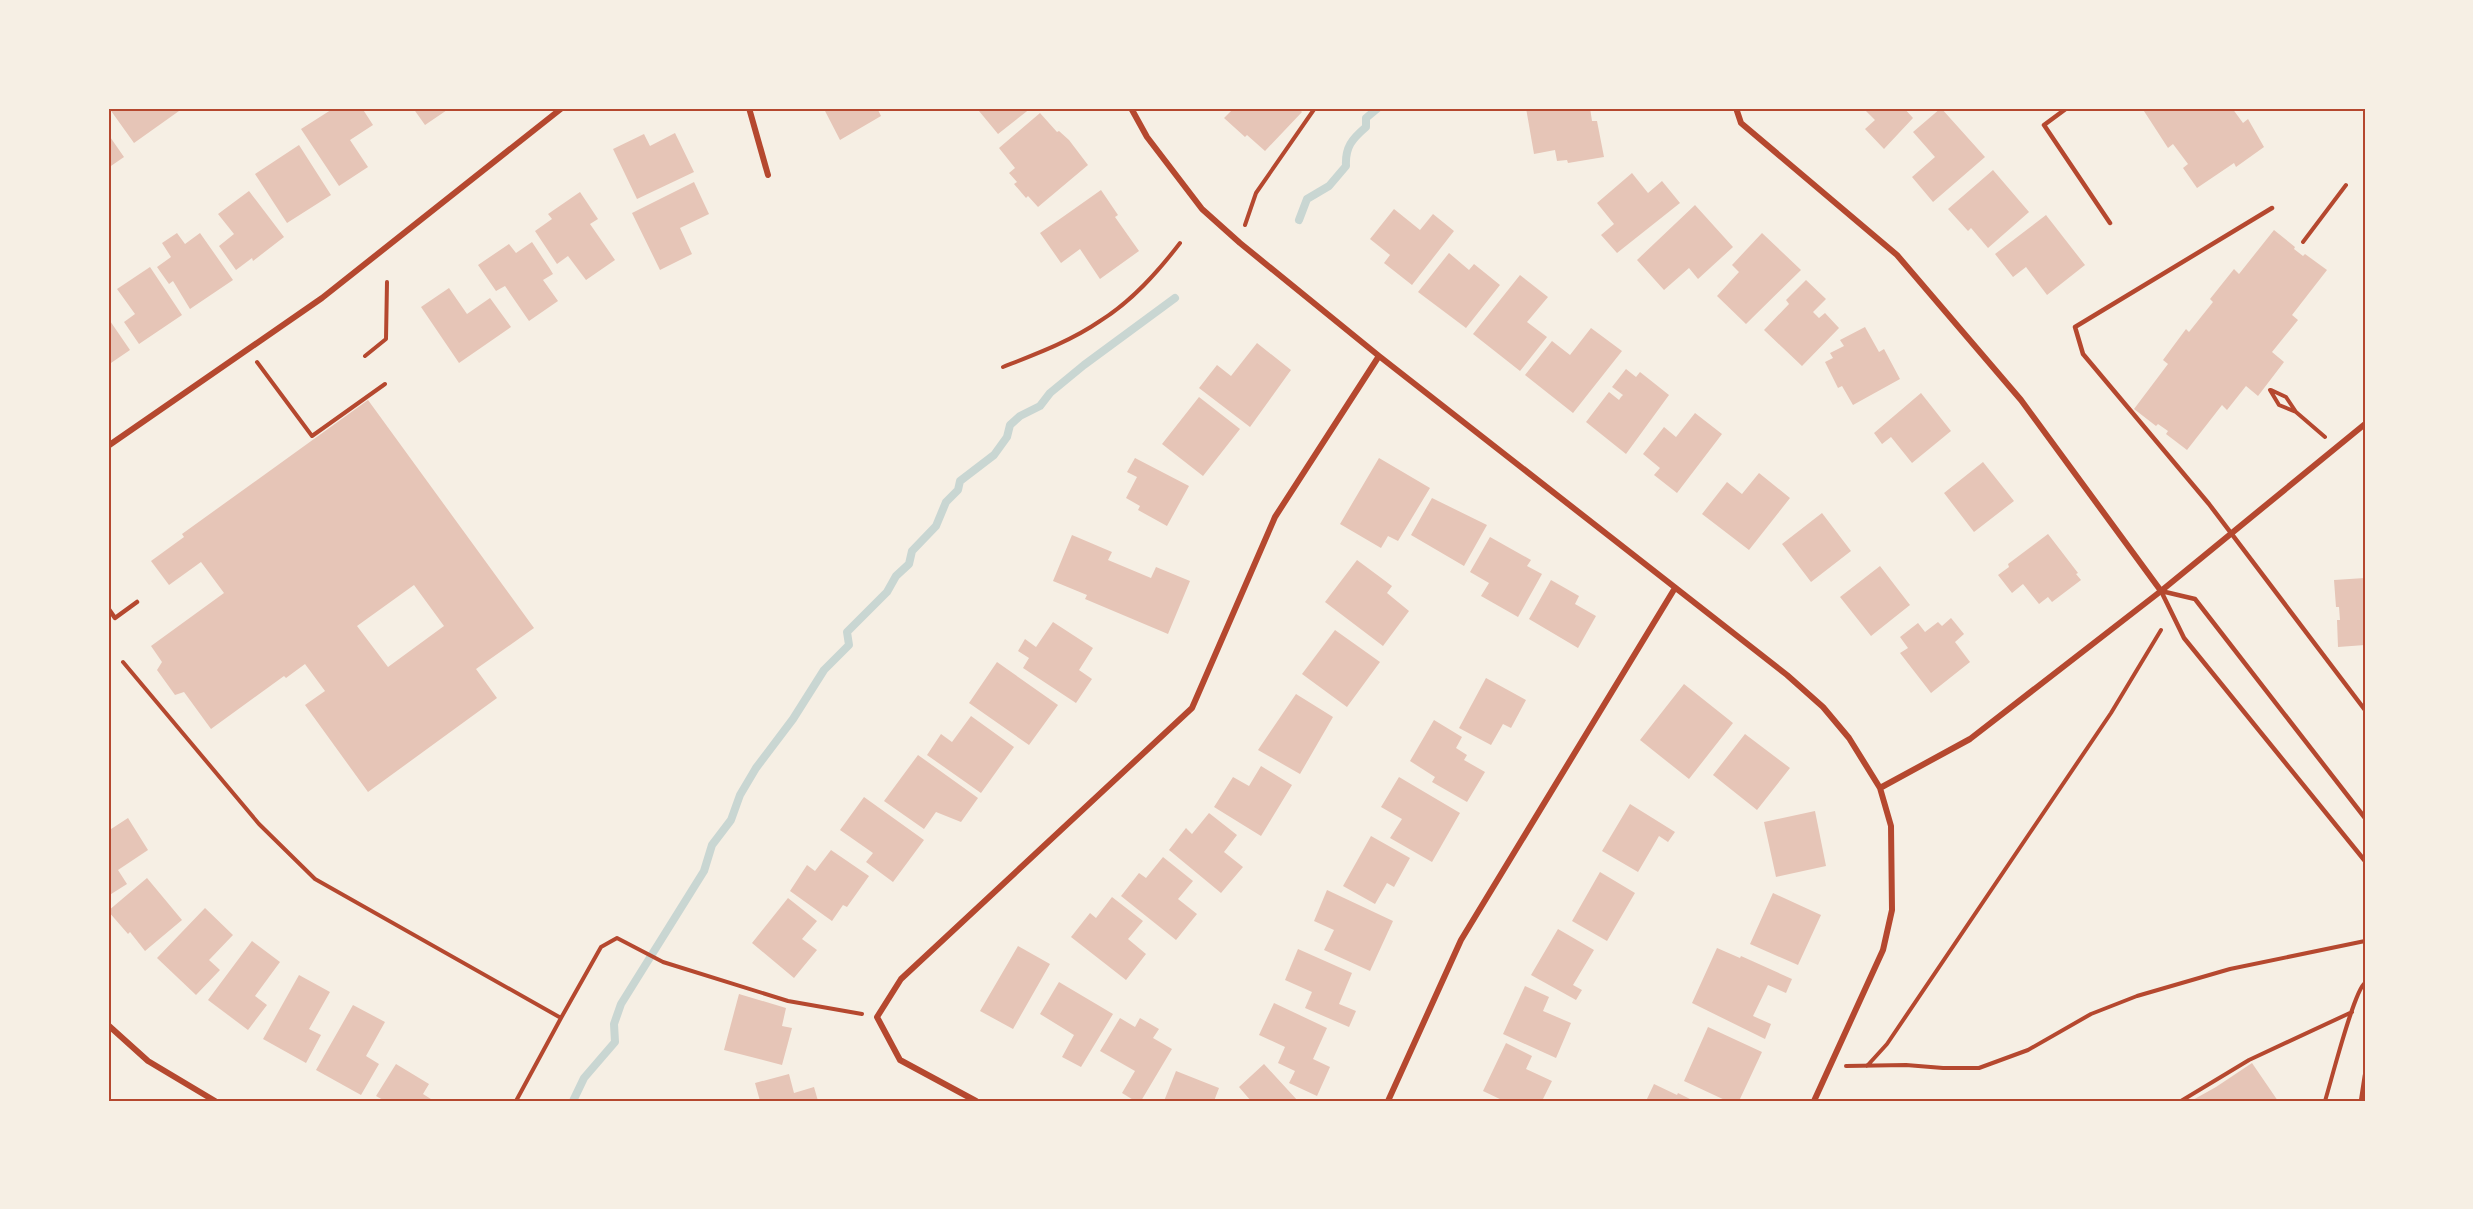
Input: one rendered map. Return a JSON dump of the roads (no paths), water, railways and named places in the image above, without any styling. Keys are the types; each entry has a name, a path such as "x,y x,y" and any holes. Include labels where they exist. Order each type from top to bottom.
{"street":[{"path":"108,446 322,298 562,108"},
{"path":"749,108 768,175"},
{"path":"1131,108 1147,137 1202,209 1240,243 1379,356 1787,675 1823,707 1849,738 1880,789 1891,826 1892,910 1883,950 1814,1101"},
{"path":"1736,108 1741,123 1896,255 2022,400 2161,591"},
{"path":"976,1101 900,1060 877,1017 901,979 1192,708 1275,517 1379,356"},
{"path":"1880,789 1970,739 2161,591 2365,424"},
{"path":"1388,1101 1461,940 1675,588"},
{"path":"108,1025 148,1061 215,1101"}],"lane":[{"path":"2067,108 2044,125 2110,223"},
{"path":"2272,208 2075,327 2083,354 2231,533 2365,710"},
{"path":"2161,591 2195,599 2365,818"},
{"path":"2161,591 2184,638 2365,861"},
{"path":"108,608 115,618 137,602"},
{"path":"2361,1101 2365,1075"}],"waterway":[{"path":"1299,220 1307,199 1329,186 1346,166 1350,144 1366,127 1366,118 1378,108"},
{"path":"573,1101 584,1078 615,1042 614,1024 621,1004 704,871 712,845 731,820 740,795 756,768 793,719 824,670 849,645 847,632 887,592 896,576 909,564 912,551 936,526 946,502 958,490 960,481 994,455 1007,437 1010,425 1020,416 1040,406 1050,393 1084,365 1175,298"}]}
